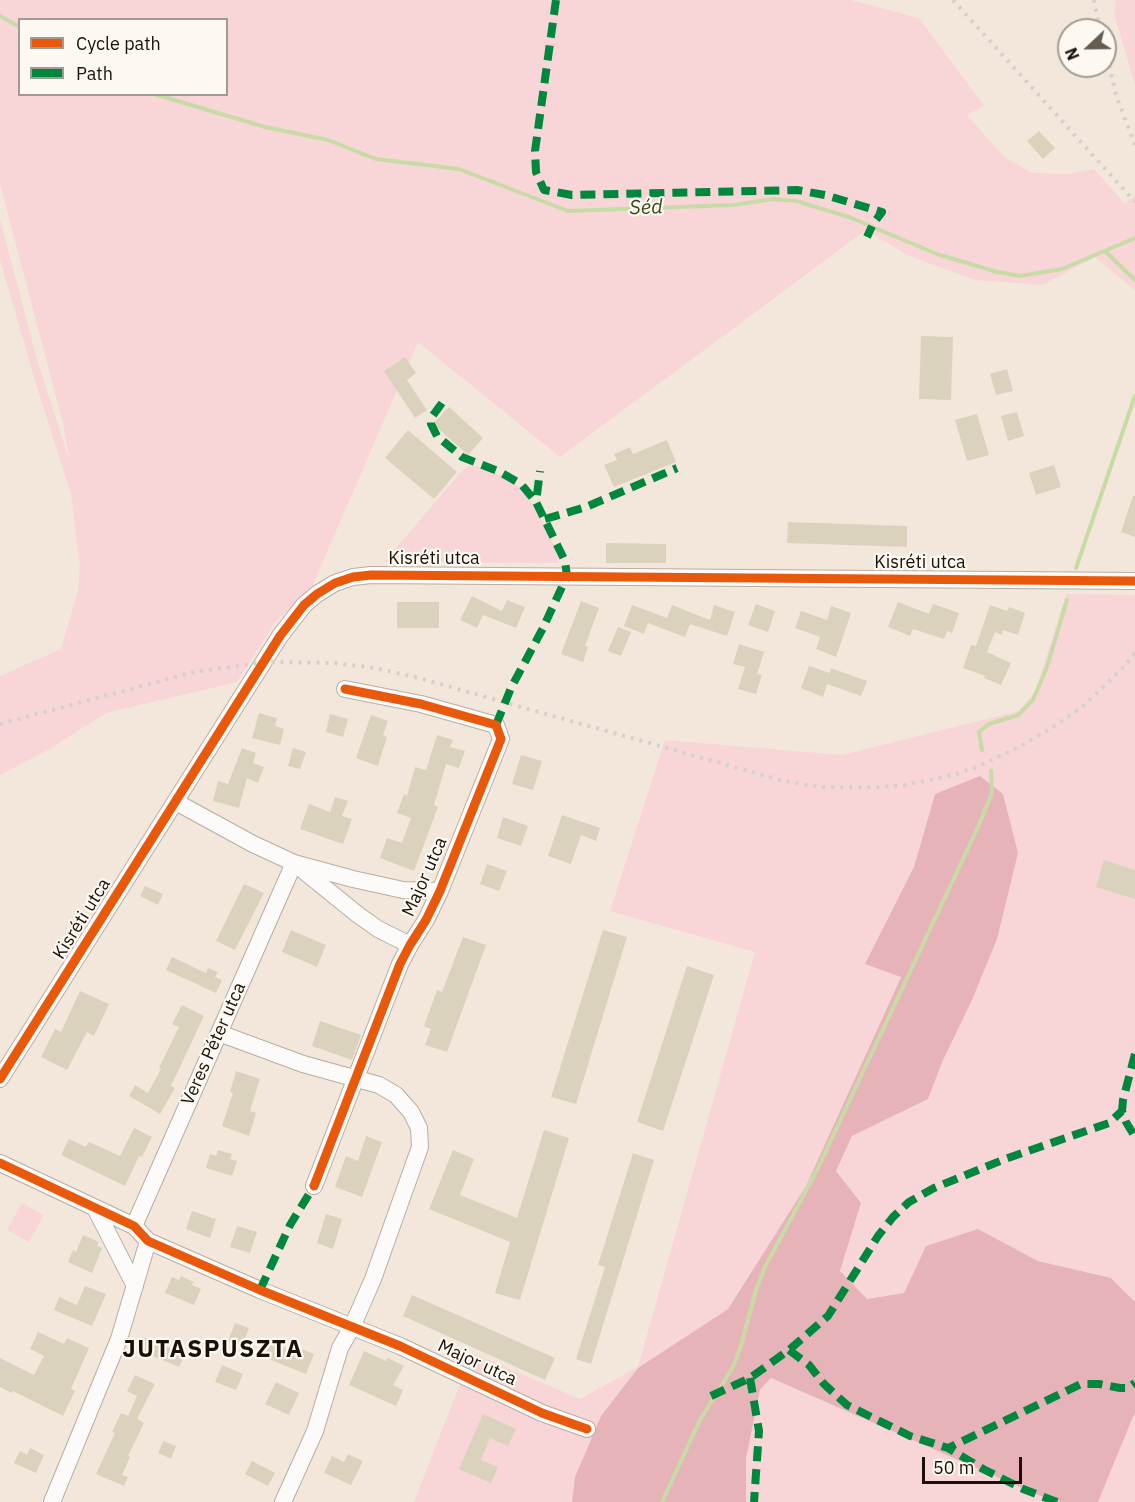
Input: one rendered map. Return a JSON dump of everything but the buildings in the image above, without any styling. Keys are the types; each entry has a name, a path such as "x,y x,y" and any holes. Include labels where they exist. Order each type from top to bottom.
{"street":[{"name":"Kisréti utca","path":"0,1079 280,636 293,618 318,594 335,583 353,577 382,575 1135,581"},
{"name":"Major utca","path":"314,1186 410,945 426,920 440,891 501,739 496,725 421,704 345,689"},
{"path":"176,802 294,863 403,890 440,891"},
{"path":"294,863 378,929 410,945"},
{"name":"Veres Péter utca","path":"134,1226 294,863"},
{"path":"219,1033 303,1064 380,1085 396,1095 411,1112 419,1128 420,1148 373,1280 352,1327 340,1347 315,1431 283,1502"},
{"path":"0,1163 134,1226 148,1241 119,1339 52,1502"},
{"path":"95,1208 135,1286"},
{"name":"Major utca","path":"148,1241 400,1346 542,1413 587,1429"}],"shaded area":[{"path":"0,0 851,0 919,18 984,106 967,115 1004,157 1032,173 1068,174 1094,169 1125,204 1135,195 1135,290 1095,257 1043,285 975,280 907,255 866,230 560,457 418,342 310,591 276,621 237,682 106,713 48,750 0,775 0,676 61,649 78,591 80,566 71,494 0,260 0,219 38,363 69,459 64,427 0,184"},
{"path":"1116,0 1135,0 1135,85 1117,18 1114,13"},
{"path":"470,465 502,476 520,488 535,506 559,555 558,563 384,562 461,472"},
{"path":"1066,594 1135,595 1135,1302 1111,1278 1038,1261 978,1229 926,1246 904,1293 866,1299 840,1271 861,1203 836,1171 852,1135 928,1099 943,1060 935,794 914,867 866,964 901,976 806,1186 728,1309 638,1368 601,1416 575,1477 572,1502 414,1502 472,1353 580,1399 638,1367 755,952 610,911 665,740 842,755 1019,711 1036,690"},
{"path":"980,776 1003,794 1018,853 997,939 928,1099 852,1136 836,1171 861,1203 840,1271 867,1299 904,1293 926,1246 978,1229 1038,1261 1111,1278 1135,1302 1135,1412 1098,1502 1054,1502 771,1378 760,1390 746,1459 746,1502 572,1502 575,1477 601,1416 638,1368 728,1309 806,1186 901,977 865,964 914,867 935,794"},
{"path":"22,1203 44,1215 29,1242 7,1230"},
{"path":"771,1378 1054,1502 746,1502 746,1459 760,1390"},
{"path":"1135,1412 1135,1502 1098,1502"}],"waterway":[{"name":"Séd","path":"0,16 18,26"},
{"name":"Séd","path":"161,96 265,127 328,140 376,159 459,169 568,211 734,205 773,199 796,201 849,217 937,254 997,272 1020,276 1062,269 1135,238"},
{"path":"1105,251 1135,280"},
{"path":"1076,568 1135,396"},
{"path":"982,750 979,732 989,724 1018,715 1033,700 1047,667 1067,600"},
{"path":"662,1502 700,1420 733,1367 765,1267 817,1170 978,827 992,793 991,771"}],"railway":[{"path":"953,0 1135,202"},
{"path":"1094,0 1098,18"},
{"path":"1112,78 1135,145"},
{"path":"0,724 194,672 265,662 334,663 375,668 415,677 784,781 822,787 881,787 906,785 956,774 1015,749 1081,708 1122,669 1135,653"}],"marked path":[{"path":"556,0 535,151 536,172 544,190 572,195 797,190 825,195 882,212 867,237"},
{"path":"442,403 431,418 431,424 437,436 462,457 500,472 521,484 536,502"},
{"path":"545,519 586,507 677,468"},
{"path":"496,725 511,688 567,576 565,561 536,502 540,471"},
{"path":"1135,1054 1122,1111 1135,1137"},
{"path":"711,1396 750,1378 789,1350 828,1316 878,1236 909,1202 934,1188 1005,1159 1109,1123 1122,1111"},
{"path":"260,1290 290,1225 314,1186"},
{"path":"789,1350 809,1365 824,1384 847,1405 910,1436 948,1448"},
{"path":"750,1378 759,1431 754,1502"},
{"path":"1057,1502 1023,1489 948,1448 1081,1384 1128,1388 1135,1383"}],"cycle path":[{"path":"0,1079 280,636 304,605 335,583 353,577 371,575 1135,581"},
{"path":"314,1186 400,964 440,891 501,739 496,725 421,704 345,689"},
{"path":"0,1163 134,1226 148,1241 260,1290 400,1346 542,1413 587,1429"}],"district":[{"name":"JUTASPUSZTA","path":"213,1350"}]}
